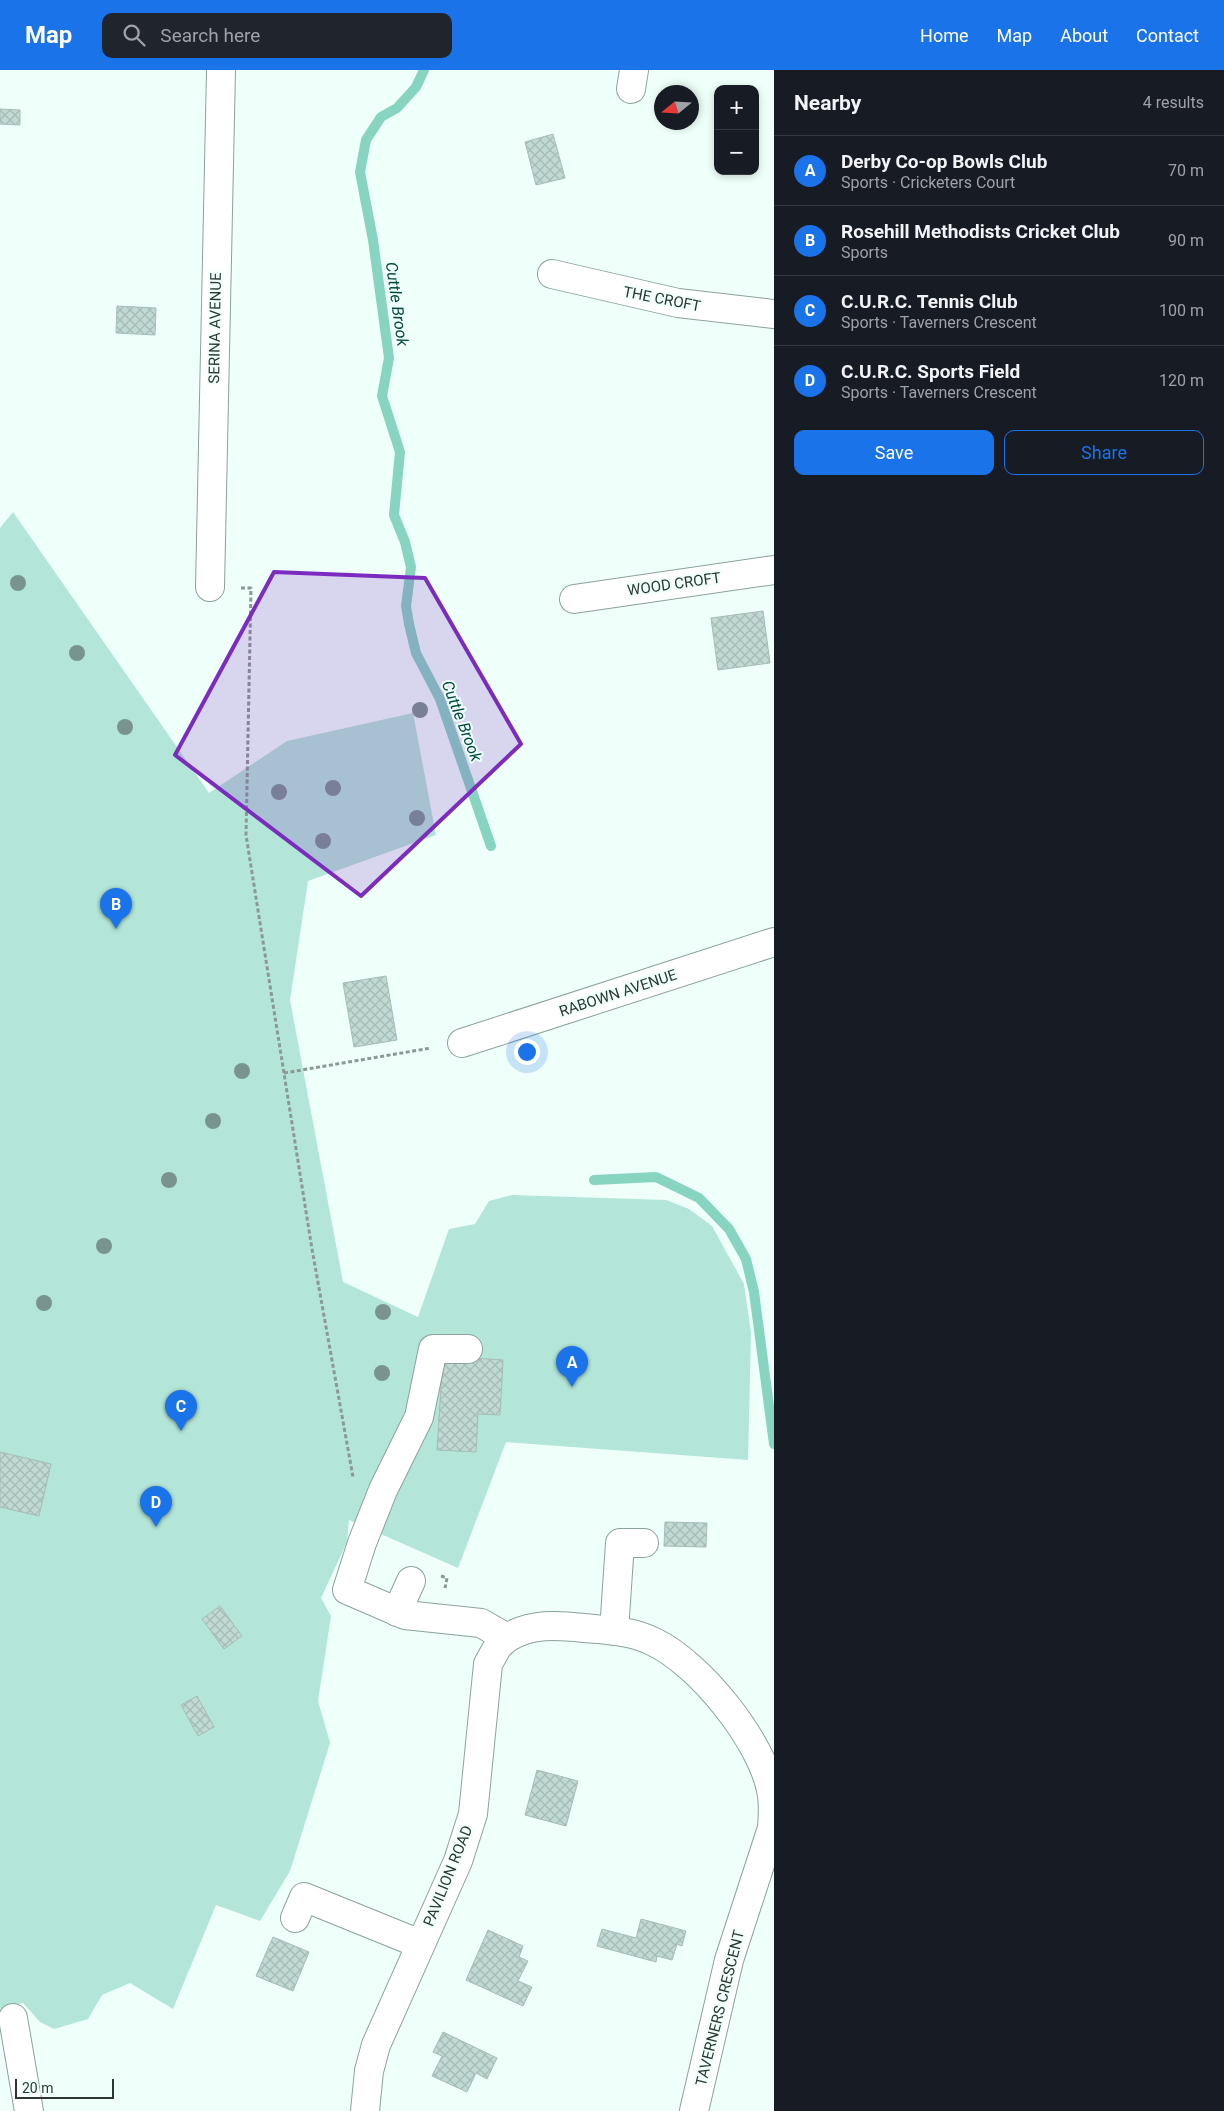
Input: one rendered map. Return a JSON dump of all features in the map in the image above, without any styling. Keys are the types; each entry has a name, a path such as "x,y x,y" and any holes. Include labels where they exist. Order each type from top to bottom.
{"street":[{"name":"SERINA AVENUE","path":"210,586 221,70"},
{"name":"THE CROFT","path":"552,274 678,304 774,314"},
{"name":"WOOD CROFT","path":"574,599 774,570"},
{"name":"RABOWN AVENUE","path":"462,1043 774,942"},
{"path":"468,1348 433,1349 419,1417 383,1490 347,1590 397,1612 418,1617 481,1623 507,1638"},
{"path":"614,1631 620,1543 644,1543"},
{"path":"397,1612 411,1581"},
{"name":"TAVERNERS CRESCENT","path":"507,1638 522,1630 548,1625 614,1631 654,1641 685,1662 709,1686 736,1720 766,1750 774,1808 772,1828 729,1960 694,2111"},
{"name":"PAVILION ROAD","path":"365,2111 369,2071 376,2044 458,1861 472,1814 488,1664 498,1646 507,1638"},
{"path":"295,1918 304,1897 420,1944"},
{"path":"13,2018 29,2111"}],"path":[{"path":"210,586 251,588 246,835 312,1249 354,1474 352,1482"},
{"path":"284,1073 462,1043"},
{"path":"438,1575 447,1578 440,1618"}],"highlighted area":[{"path":"274,572 425,578 521,744 361,896 175,755"}],"green space":[{"path":"13,512 209,793 287,741 413,713 436,835 308,881 290,1000 343,1282 418,1317 449,1229 475,1224 489,1201 512,1195 666,1200 689,1209 712,1226 744,1284 751,1333 748,1460 506,1442 458,1568 349,1520 347,1542 321,1598 331,1616 318,1701 330,1743 290,1871 260,1921 216,1905 173,2009 130,1983 102,1995 88,2019 54,2029 40,2022 23,2003 0,2009 0,528"}],"building":[{"path":"0,109 20,110 20,125 0,124"},
{"path":"553,134 565,178 536,185 525,142"},
{"path":"117,306 156,308 155,335 116,333"},
{"path":"763,611 770,663 718,670 711,618"},
{"path":"386,976 397,1040 354,1047 343,983"},
{"path":"443,1356 503,1360 500,1415 478,1414 476,1452 437,1450"},
{"path":"0,1452 51,1464 39,1516 0,1507"},
{"path":"665,1522 707,1523 706,1547 664,1546"},
{"path":"220,1606 242,1636 224,1649 202,1619"},
{"path":"197,1696 214,1727 198,1736 181,1705"},
{"path":"537,1770 578,1781 566,1826 525,1815"},
{"path":"641,1919 686,1931 682,1946 677,1944 672,1960 657,1956 656,1962 597,1946 602,1929 636,1938"},
{"path":"488,1930 523,1946 519,1957 528,1961 518,1981 532,1987 523,2006 466,1980"},
{"path":"273,1937 309,1952 293,1991 256,1976"},
{"path":"443,2032 497,2058 487,2079 476,2073 467,2092 432,2076 442,2056 433,2052"}],"waterway":[{"name":"Cuttle Brook","path":"424,70 416,87 397,108 381,117 366,140 360,172 373,240 389,358 382,396 400,452 394,515 405,542 411,567 406,606 409,624 416,653 440,699 491,846"},
{"name":"Cuttle Brook","path":"594,1180 656,1177 699,1198 729,1229 746,1259 754,1292 774,1444"}],"place":[{"name":"Rosehill Methodists Cricket Club","path":"116,929"},
{"name":"Derby Co-op Bowls Club","path":"572,1387"},
{"name":"C.U.R.C. Tennis Club","path":"181,1431"},
{"name":"C.U.R.C. Sports Field","path":"156,1527"}]}
